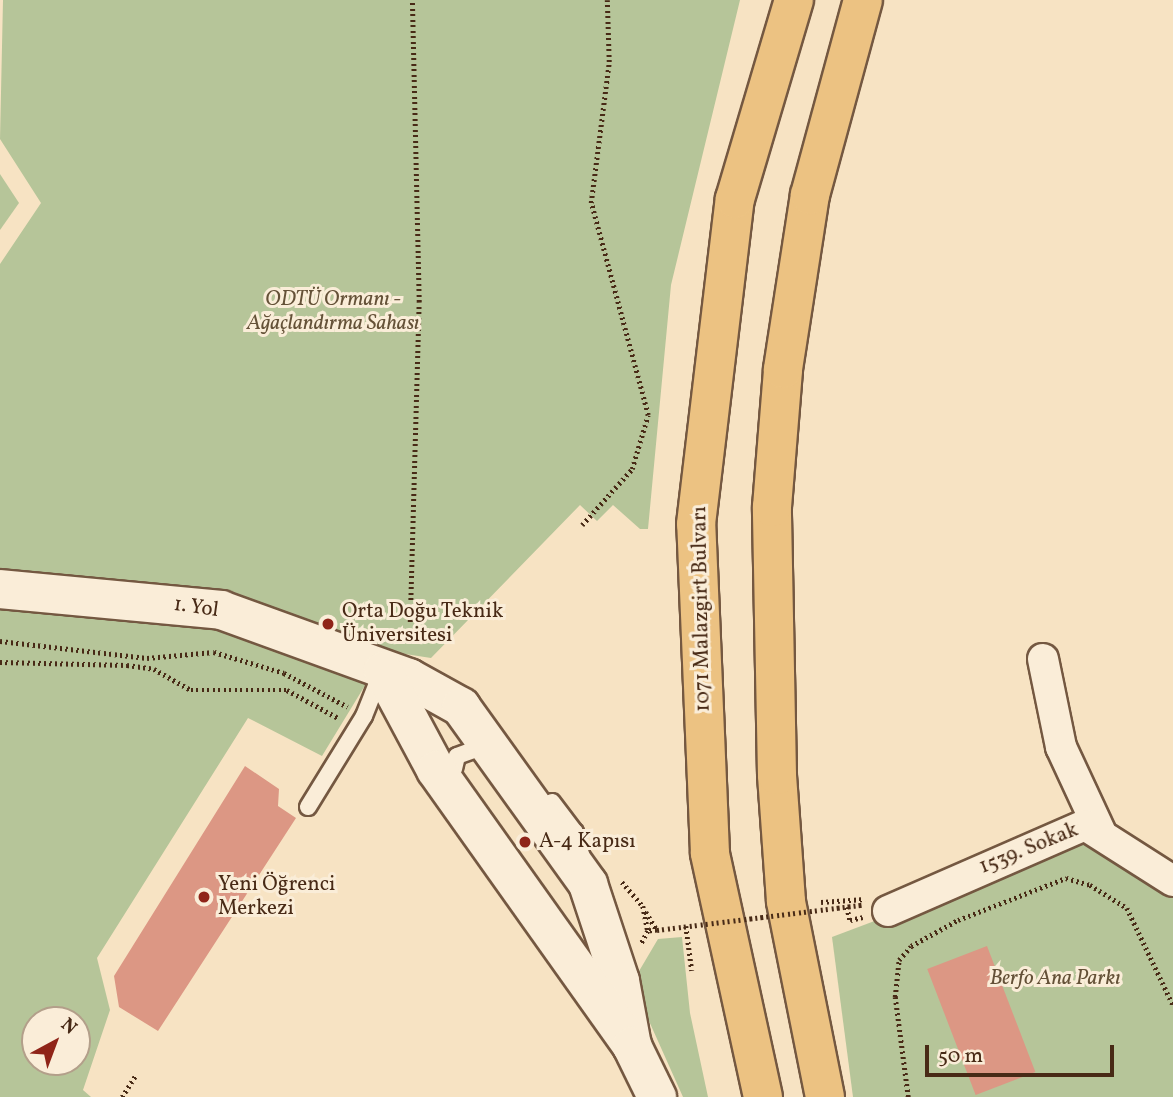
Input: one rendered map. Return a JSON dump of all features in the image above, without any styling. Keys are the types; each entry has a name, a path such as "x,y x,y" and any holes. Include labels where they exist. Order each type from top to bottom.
{"main road":[{"name":"1071 Malazgirt Bulvarı","path":"763,1097 710,853 696,524 735,199 794,0"},
{"path":"825,1097 786,901 777,775 772,507 783,369 810,195 863,0"}],"street":[{"name":"1. Yol","path":"0,589 220,610 396,675 461,707 579,883 620,981 632,1046"},
{"path":"1043,659 1061,747 1100,831"},
{"path":"396,675 436,770 542,924 632,1046 657,1097"},
{"name":"1539. Sokak","path":"875,908 955,880 1085,825 1100,831 1173,881"}],"lane":[{"path":"308,807 360,722 396,675"},
{"path":"396,675 479,748 579,883"},
{"path":"396,675 454,769 534,883 542,924"},
{"path":"454,769 457,756 479,748"}],"path":[{"path":"410,622 419,302 412,0"},
{"path":"582,525 632,469 648,415 591,203 609,62 607,0"},
{"path":"0,641 147,659 215,652 284,673 360,722"},
{"path":"0,662 127,664 154,670 191,690 287,691 360,722"},
{"path":"908,1097 895,997 899,960 937,930 1066,878 1090,884 1127,908 1173,1005"},
{"path":"643,906 657,930"},
{"path":"648,931 847,907 875,908"},
{"path":"847,907 850,920"},
{"path":"686,926 692,971"},
{"path":"122,1097 135,1075"}],"green space":[{"name":"ODTÜ Ormanı - Ağaçlandırma Sahası","path":"3,0 740,0 671,285 648,529 640,529 613,505 597,521 580,505 431,658 386,651 322,756 248,718 97,958 110,1010 91,1066 91,1006 21,1006 21,1076 88,1076 83,1090 91,1097 0,1097 0,264 41,203 0,139"},
{"path":"0,174 19,203 0,230"},
{"name":"Berfo Ana Parkı","path":"1087,841 1173,896 1173,1097 853,1097 832,937"},
{"path":"682,937 690,1013 708,1097 683,1097 632,983 658,939"}],"building":[{"name":"Yeni Öğrenci Merkezi","path":"245,766 279,789 278,806 296,818 158,1031 119,1007 114,976"},
{"path":"987,946 1035,1072 976,1095 927,969"}],"place":[{"name":"Orta Doğu Teknik Üniversitesi","path":"328,624"},
{"name":"A-4 Kapısı","path":"525,842"},
{"name":"Yeni Öğrenci Merkezi","path":"204,897"}]}
